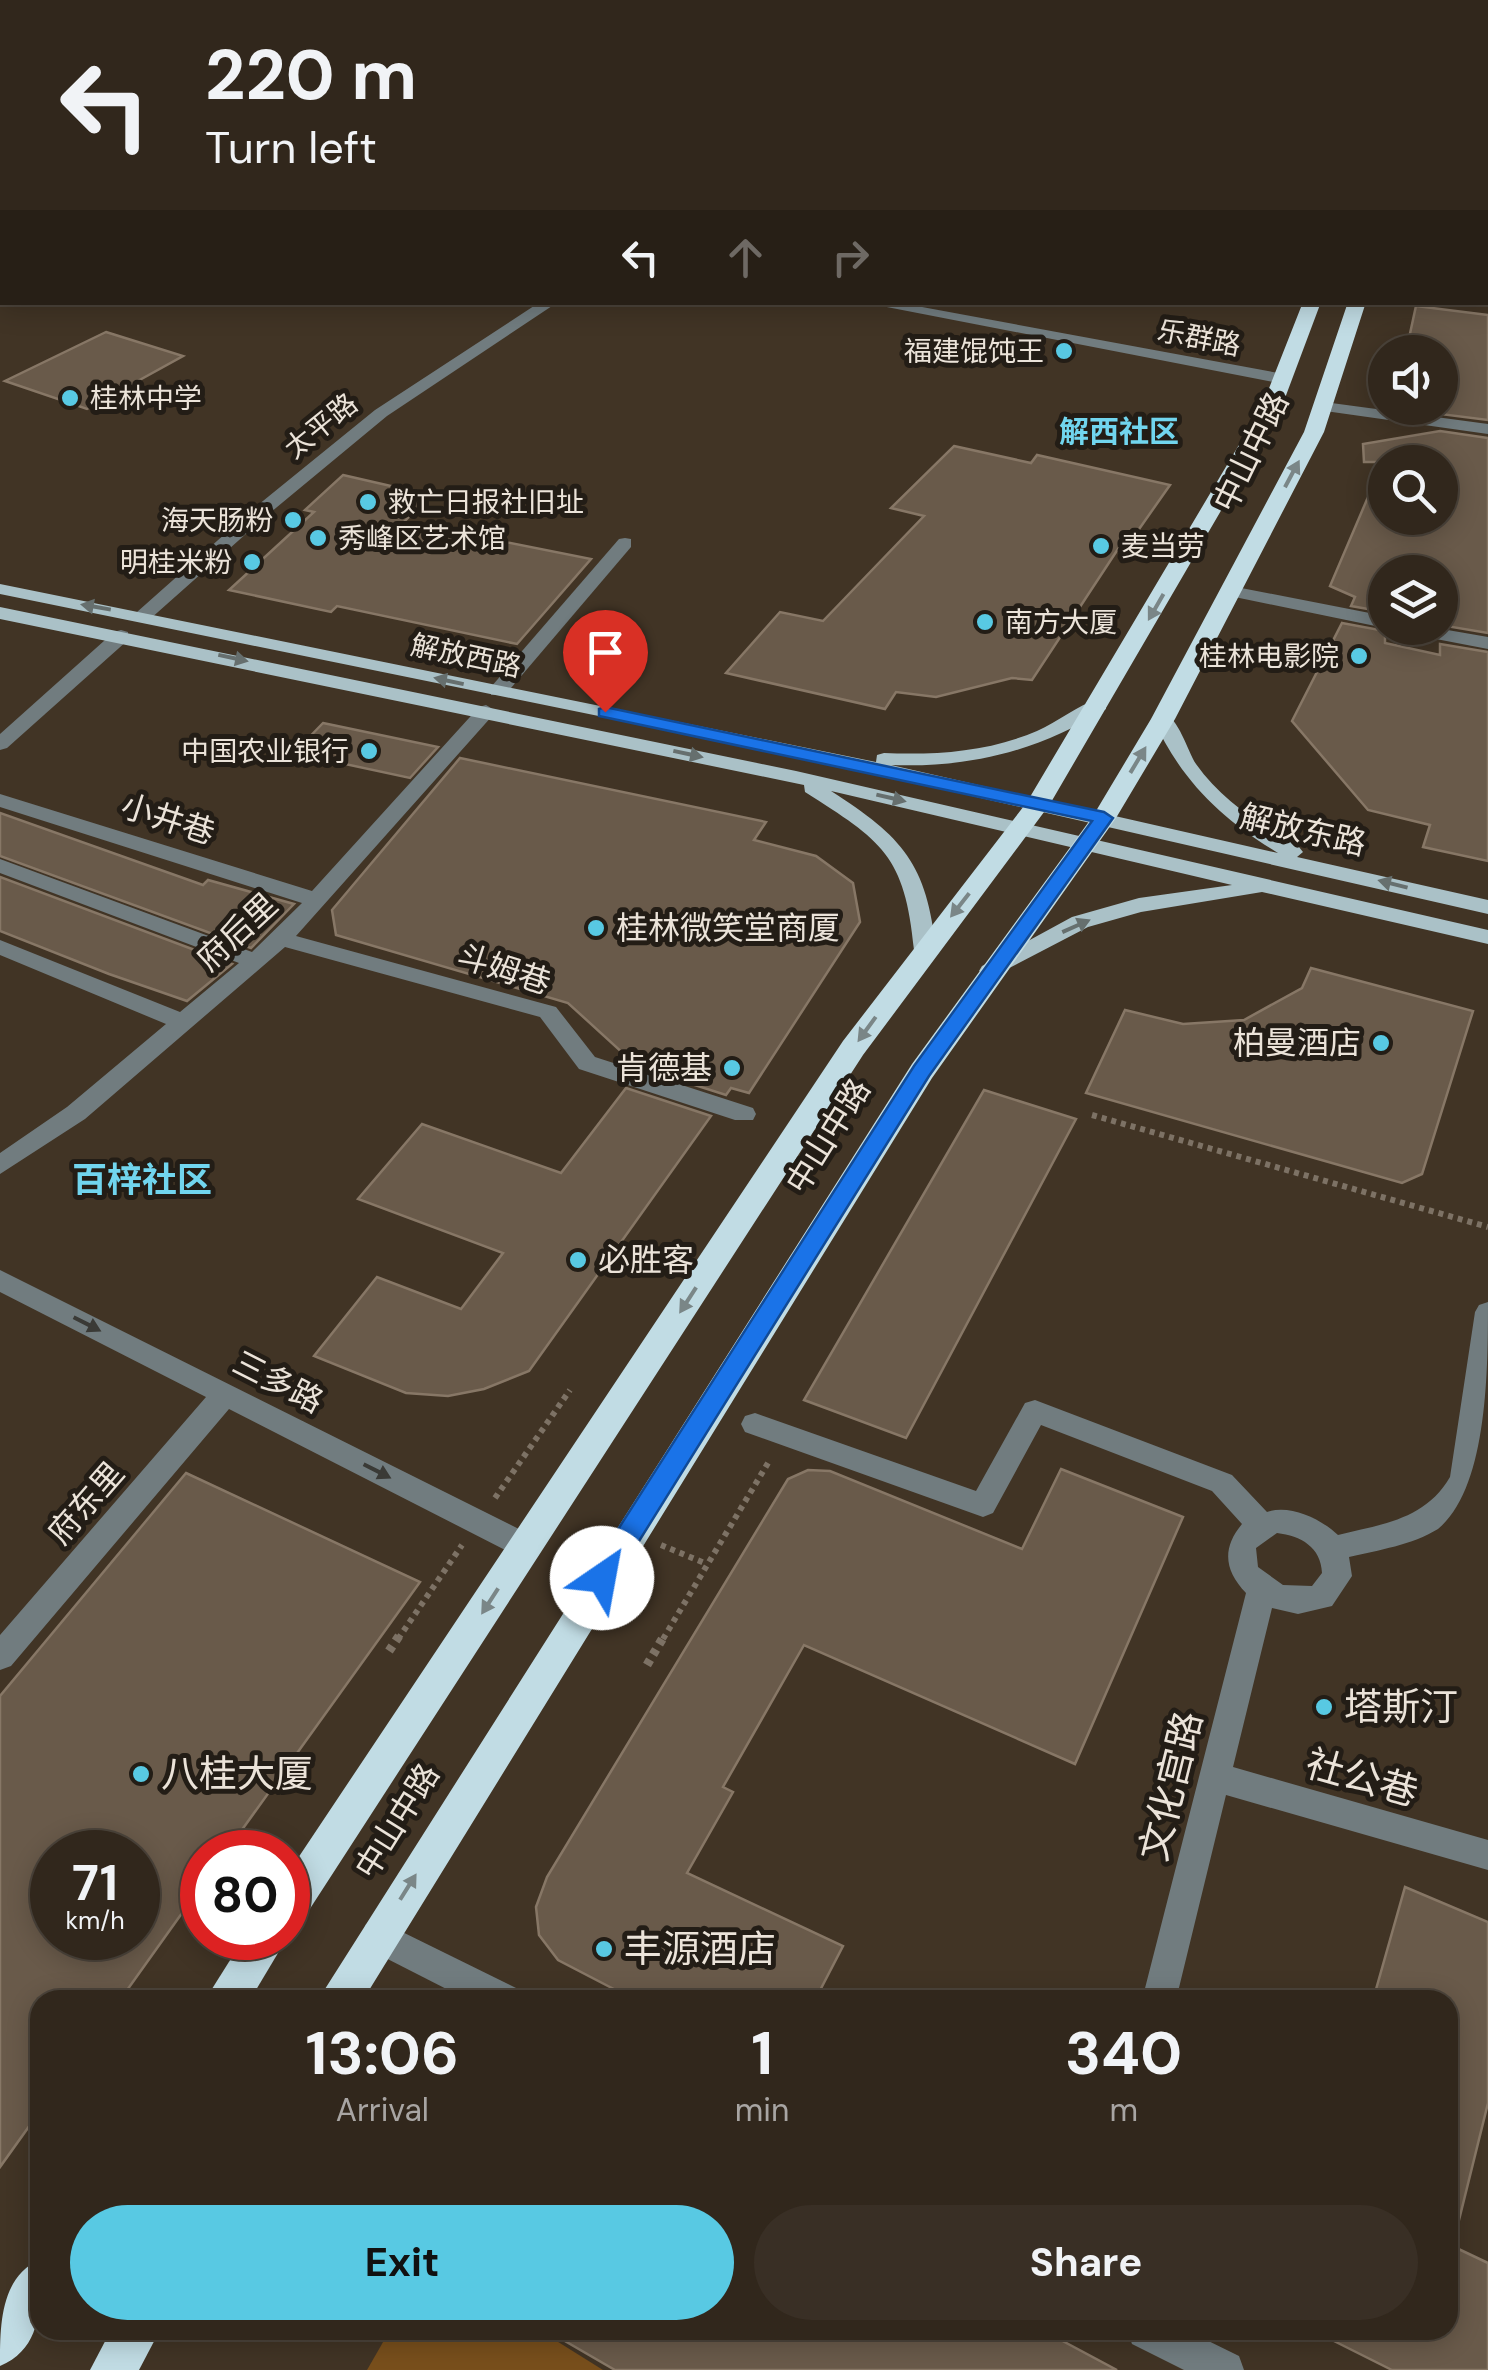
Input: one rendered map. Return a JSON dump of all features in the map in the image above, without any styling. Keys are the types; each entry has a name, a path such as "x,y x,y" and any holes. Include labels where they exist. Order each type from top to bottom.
{"highway":[{"name":"中山中路","path":"310,1873 853,1048 1038,804 1272,406 1311,305"},
{"name":"中山中路","path":"345,1990 922,1071 990,971 1104,818 1163,719 1324,407 1356,305"},
{"path":"233,1990 252,1960"},
{"path":"0,2343 30,2297"},
{"path":"112,2370 131,2340"}],"main road":[{"name":"解放西路","path":"0,590 143,616 796,777 1019,827"},
{"name":"解放西路","path":"0,613 819,755 1038,804"},
{"path":"819,755 893,759 994,754 1036,742 1099,705"},
{"path":"1163,719 1176,753 1194,780 1224,809 1318,866"},
{"path":"796,777 895,847 913,874 922,905 925,950"},
{"name":"解放东路","path":"1038,804 1488,907"},
{"name":"解放东路","path":"1019,827 1488,937"},
{"path":"990,971 1080,922 1140,905 1273,885"}],"street":[{"name":"太平路","path":"143,616 381,412 546,305"},
{"name":"乐群路","path":"884,305 1284,379"},
{"path":"1324,407 1488,429"},
{"name":"府后里","path":"0,1166 76,1113 281,939 626,543"},
{"path":"1231,591 1368,619"},
{"path":"0,744 121,636"},
{"path":"1458,638 1488,644"},
{"path":"0,715 27,722"},
{"name":"小井巷","path":"0,800 316,900"},
{"path":"0,866 256,961"},
{"name":"斗姆巷","path":"281,939 548,1012 587,1063 744,1114"},
{"path":"0,947 186,1023"},
{"name":"三多路","path":"0,1280 525,1546"},
{"path":"1333,1549 1434,1521 1453,1502 1464,1478 1488,1312"},
{"name":"府东里","path":"0,1656 224,1394"},
{"path":"755,1424 983,1505 1035,1411 1222,1483 1261,1525"},
{"path":"1292,1522 1322,1537 1333,1549 1337,1576 1321,1597 1291,1602 1261,1591 1250,1580 1240,1555 1249,1532 1261,1525 1292,1522"},
{"name":"文化宫路","path":"1162,1990 1261,1591"},
{"name":"社公巷","path":"1215,1778 1488,1855"},
{"path":"378,1936 484,1990"},
{"path":"1166,2340 1224,2370"}],"path":[{"path":"1092,1114 1488,1227"},
{"path":"390,1651 570,1390"},
{"path":"647,1665 768,1463"}],"shaded area":[{"path":"384,2340 555,2340 603,2370 367,2370"}],"building":[{"path":"1416,306 1488,315 1488,420 1458,416 1458,335 1410,335"},
{"path":"106,332 183,356 87,409 5,381"},
{"path":"1440,431 1488,438 1488,633 1458,628 1458,555 1368,555 1368,609 1351,606 1355,597 1330,586 1368,497 1368,535 1458,535 1458,445 1368,445 1368,462 1364,462 1363,444"},
{"path":"954,446 1031,463 1037,455 1170,485 1130,542 1118,549 1032,680 1012,678 936,697 896,692 885,709 726,673 780,612 823,621 924,516 891,508"},
{"path":"343,475 430,495 404,522 591,559 517,644 337,606 331,612 229,590 314,512 305,510"},
{"path":"1342,623 1368,628 1368,645 1394,645 1440,655 1440,645 1488,652 1488,861 1423,847 1430,825 1368,810 1292,721"},
{"name":"中国农业银行","path":"323,723 438,747 410,778 294,753"},
{"name":"桂林微笑堂商厦","path":"460,758 766,822 754,840 816,856 853,883 860,922 749,1093 731,1088 726,1095 638,1067 568,1003 336,935 332,910"},
{"path":"0,813 203,885 208,880 294,904 251,948 0,856"},
{"path":"0,877 232,964 187,1001 109,974 0,931"},
{"path":"1311,968 1473,1011 1422,1174 1402,1183 1086,1093 1125,1010 1183,1024 1244,1020 1302,988"},
{"path":"626,1088 711,1116 529,1371 484,1389 448,1396 406,1393 314,1356 377,1277 461,1309 503,1253 358,1199 422,1124 561,1173"},
{"path":"984,1090 1076,1119 906,1438 804,1400"},
{"path":"1061,1469 1183,1517 1075,1764 804,1645 723,1787 733,1792 687,1873 843,1946 820,1990 616,1990 558,1960 539,1935 536,1907 547,1877 788,1479 808,1470 830,1471 1022,1549"},
{"name":"八桂大厦","path":"186,1473 420,1582 242,1830 180,1830 180,1916 160,1944 160,1830 30,1830 30,1960 149,1960 127,1990 30,1990 30,2125 0,2167 0,1696"},
{"path":"1405,1887 1488,1922 1488,2103 1458,2224 1458,1990 1376,1990"},
{"path":"1458,2249 1488,2263 1488,2370 1392,2370 1332,2340 1458,2340"},
{"path":"563,2340 1061,2340 1117,2370 615,2370"}],"place":[{"name":"福建馄饨王","path":"1064,351"},
{"name":"桂林中学","path":"70,398"},
{"name":"救亡日报社旧址","path":"368,502"},
{"name":"海天肠粉","path":"293,520"},
{"name":"秀峰区艺术馆","path":"318,538"},
{"name":"麦当劳","path":"1101,546"},
{"name":"明桂米粉","path":"252,562"},
{"name":"南方大厦","path":"985,622"},
{"name":"桂林电影院","path":"1359,656"},
{"name":"中国农业银行","path":"369,751"},
{"name":"桂林微笑堂商厦","path":"596,928"},
{"name":"柏曼酒店","path":"1381,1043"},
{"name":"肯德基","path":"732,1068"},
{"name":"必胜客","path":"578,1260"},
{"name":"塔斯汀","path":"1324,1707"},
{"name":"八桂大厦","path":"141,1774"},
{"name":"丰源酒店","path":"604,1949"}],"district":[{"name":"解西社区","path":"1119,431"},
{"name":"百梓社区","path":"142,1180"}],"route":[{"path":"602,1578 922,1071 990,971 1104,818 605,712"}]}
